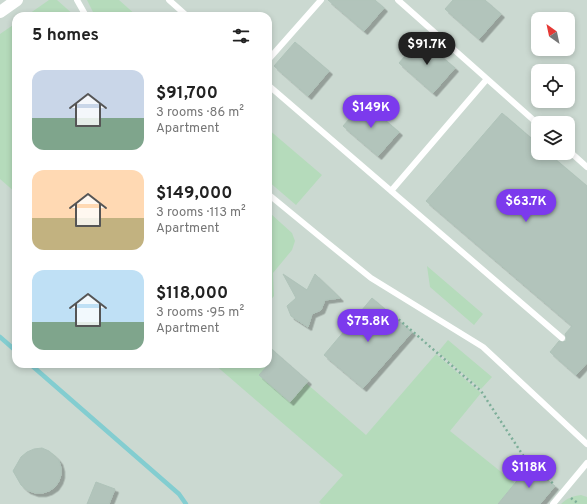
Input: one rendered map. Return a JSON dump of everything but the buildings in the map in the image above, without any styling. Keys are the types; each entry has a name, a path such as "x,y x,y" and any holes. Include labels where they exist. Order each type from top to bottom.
{"street":[{"path":"0,12 17,0"}],"lane":[{"path":"77,0 84,12"},
{"path":"169,0 182,12"},
{"path":"272,55 321,0"},
{"path":"398,0 531,118"},
{"path":"391,191 487,79"},
{"path":"272,88 562,338"},
{"path":"575,156 587,167"},
{"path":"272,197 371,278 483,347 587,444"},
{"path":"553,504 587,463"}],"path":[{"path":"395,318 396,317 481,391 528,463 579,504"}],"shaded area":[{"path":"0,0 587,0 587,504 0,504"}],"green space":[{"path":"49,0 57,0 70,12 32,12"},
{"path":"87,0 119,0 132,12 93,12"},
{"path":"12,26 12,190 0,179 0,34"},
{"path":"272,132 322,175 296,205 272,184"},
{"path":"272,215 292,233 295,241 292,250 273,273 274,296 272,298"},
{"path":"427,266 483,314 474,325 430,287"},
{"path":"448,340 492,377 481,389 438,352"},
{"path":"272,349 277,354 290,402 306,383 366,435 436,354 481,393 450,431 515,483 498,504 321,504 319,502 343,475 219,368 272,368"},
{"path":"581,495 587,497 587,504 561,504 570,498"}],"waterway":[{"path":"0,337 12,348"},
{"path":"35,368 179,494 186,504"}]}
